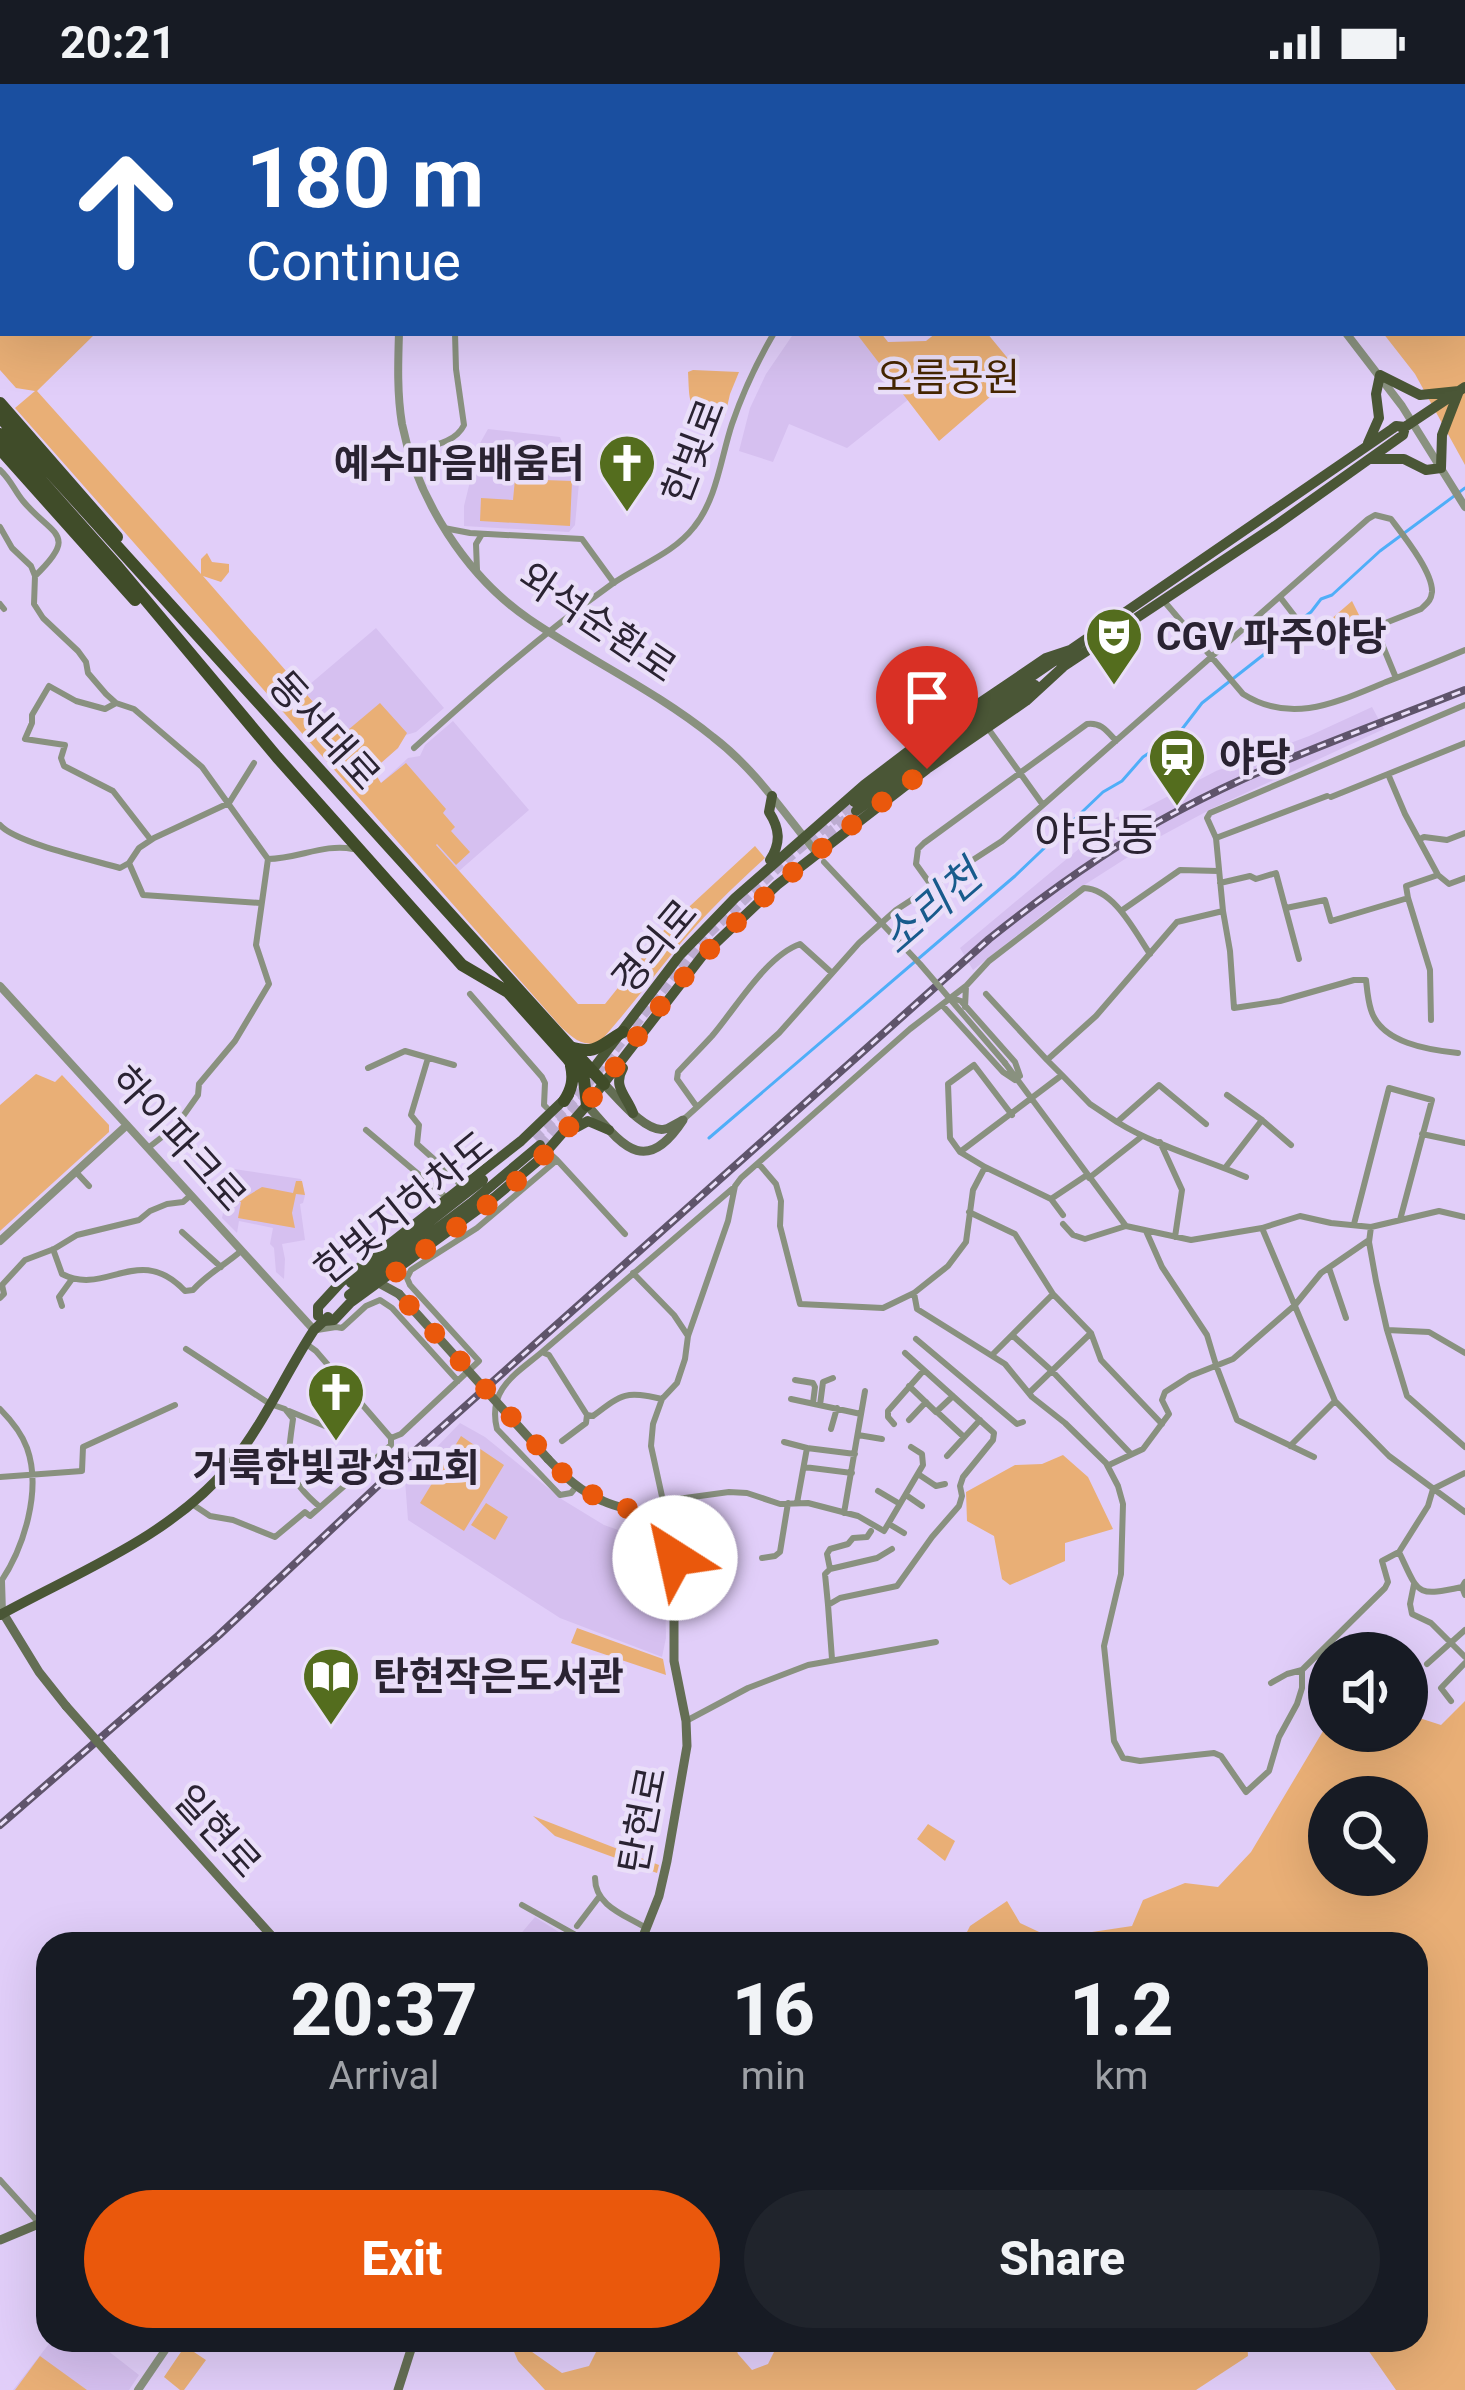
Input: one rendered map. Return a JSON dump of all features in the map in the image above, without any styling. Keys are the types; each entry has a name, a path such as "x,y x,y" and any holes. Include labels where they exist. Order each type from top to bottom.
{"highway":[{"path":"0,403 296,741"},
{"name":"동서대로","path":"0,417 296,741 588,1075 604,1084"},
{"name":"동서대로","path":"0,434 461,965 508,992 569,1053"},
{"path":"0,448 277,758"},
{"path":"430,930 445,943 459,942 460,928 450,914"},
{"path":"564,1100 573,1079 569,1053 603,1046 623,1032"},
{"path":"587,1105 588,1075"}],"main road":[{"path":"1380,375 1420,394 1462,389 1442,435 1444,473 1368,453 1379,418 1380,375"},
{"name":"경의로","path":"318,1323 334,1320 350,1303 495,1197 566,1129 703,955 746,913 820,857 853,809 910,750 1046,658 1070,650 1368,453 1403,435 1409,424 1462,389"},
{"name":"경의로","path":"853,809 1163,600 1368,453"},
{"name":"경의로","path":"318,1323 318,1306 341,1282 463,1188 564,1100 680,955 803,836 988,728 1064,667"},
{"path":"767,869 779,843 769,812 772,796"},
{"path":"633,1113 618,1081 634,1044"},
{"path":"604,1084 644,1123 660,1130 682,1120"},
{"path":"587,1105 609,1130 642,1153 658,1145 682,1120"},
{"path":"547,1112 565,1115 566,1129 588,1121 609,1130"},
{"name":"경의로","path":"1,1612 157,1531 192,1504 232,1463 318,1323 544,1149"},
{"path":"396,1271 398,1294"},
{"path":"379,1283 398,1294 577,1486 602,1501 653,1516"},
{"name":"탄현로","path":"644,1932 658,1897 687,1747 674,1654 674,1546 653,1516"},
{"name":"일현로","path":"1,1612 66,1706 268,1932"},
{"path":"0,2240 36,2224"},
{"path":"398,2390 410,2352"}],"street":[{"name":"와석순환로","path":"399,336 399,392 410,452 444,528 477,572 513,607 716,739 752,772 820,857"},
{"path":"410,452 454,439 464,425 455,336"},
{"name":"한빛로","path":"414,748 614,583 665,553 695,526 712,494 754,366 772,336"},
{"path":"1348,336 1380,375 1465,507"},
{"path":"0,470 58,538 54,559 35,576"},
{"path":"682,1120 779,1034 859,943 896,910 976,859 1043,805 1209,657 1284,601 1368,519 1375,515 1391,519 1415,551 1432,586 1431,597 1421,609 1324,647 1284,601"},
{"path":"0,527 35,576 34,604 43,618 71,643 86,662 88,673 116,703 134,709 202,766 268,859 256,945 269,984 229,1051 199,1084 198,1094 176,1126 148,1148"},
{"path":"444,528 582,539 614,583"},
{"path":"477,572 476,544 482,534"},
{"path":"1163,600 1243,694 1270,707 1309,710 1335,703 1465,650"},
{"path":"1375,628 1396,678"},
{"path":"116,703 98,708 49,686 25,739 64,746 64,766 112,791 151,840"},
{"path":"1458,1053 1411,1044 1383,1028 1371,1014 1366,980 1234,1008 1216,838 1208,818 1210,813 1465,705"},
{"path":"931,885 916,864 918,849 1087,724 1102,727 1116,741"},
{"path":"988,728 1043,805"},
{"path":"1216,838 1465,743"},
{"path":"0,825 7,833 120,868 151,840 229,803 254,764"},
{"path":"1388,774 1438,875 1449,884 1465,878"},
{"path":"327,813 337,837 329,848"},
{"path":"1420,839 1447,840 1465,833"},
{"path":"268,859 348,847 365,856"},
{"path":"820,857 1023,1085 1126,1226"},
{"path":"129,863 142,895 260,903"},
{"path":"1120,912 1180,870 1218,871"},
{"path":"1220,884 1276,873 1299,958"},
{"path":"1431,1020 1430,970 1406,886 1438,875"},
{"path":"577,1486 560,1495 497,1429 501,1387 910,1029 966,986 988,961 1084,888 1100,891 1150,954"},
{"path":"1286,908 1325,900 1331,920 1408,898"},
{"path":"1047,1060 1096,1016 1177,922 1223,911"},
{"path":"697,1107 676,1079 678,1072 759,977 800,944 832,973"},
{"name":"하이파크로","path":"0,986 222,1223 273,1286 318,1323"},
{"path":"965,1007 966,986"},
{"path":"470,994 542,1077 547,1112"},
{"path":"986,994 1090,1104 1141,1137 1246,1177"},
{"path":"952,998 961,1001 1015,1062 1023,1085"},
{"path":"942,1005 1004,1072 1023,1085"},
{"path":"368,1068 405,1052 454,1064"},
{"path":"428,1058 411,1115 419,1125 417,1144 463,1188"},
{"path":"1012,1115 974,1065 948,1084 950,1138 961,1152 1051,1199 1073,1235 1085,1239 1126,1226 1191,1240 1300,1216 1371,1227 1439,1211 1465,1217"},
{"path":"961,1152 1061,1075"},
{"path":"1117,1122 1159,1084 1206,1124"},
{"path":"1354,1225 1389,1088 1432,1100 1400,1220"},
{"path":"1227,1095 1291,1145"},
{"path":"1225,1168 1262,1120"},
{"path":"0,1241 128,1125"},
{"path":"366,1130 448,1199"},
{"path":"1423,1134 1465,1143"},
{"path":"1051,1199 1141,1137"},
{"path":"1160,1142 1182,1190 1175,1237"},
{"path":"391,1438 479,1361 410,1285 411,1270 477,1228 544,1149 625,1234"},
{"path":"758,1162 776,1184 780,1226 800,1304 883,1308 914,1293 948,1267 966,1242 973,1190 985,1167"},
{"path":"76,1172 89,1186"},
{"path":"653,1516 663,1501 651,1446 653,1424 685,1359 735,1186"},
{"path":"0,1298 2,1285 25,1260 76,1234 139,1220 191,1195"},
{"path":"969,1212 1015,1234 1053,1294 1091,1333 1101,1360 1162,1424"},
{"path":"1371,1227 1369,1240 1387,1330 1407,1396 1465,1447"},
{"path":"1262,1228 1334,1401 1388,1456 1465,1512"},
{"path":"1146,1231 1162,1267 1207,1334 1238,1420 1314,1457"},
{"path":"182,1232 221,1267"},
{"path":"1108,1466 1143,1449 1169,1414 1162,1400 1165,1392 1233,1359 1329,1268 1369,1240"},
{"path":"53,1249 62,1274 72,1280 140,1269 168,1276 185,1291 193,1291 206,1275 241,1251"},
{"path":"1329,1268 1346,1318"},
{"path":"633,1274 688,1336"},
{"path":"273,1286 279,1276"},
{"path":"62,1306 58,1297 72,1280"},
{"path":"914,1293 917,1310 992,1355 1108,1466 1123,1504 1121,1574 1104,1646 1114,1741 1123,1758 1140,1761 1214,1753 1246,1792 1269,1771 1279,1737 1298,1704 1302,1670"},
{"path":"992,1355 1053,1294"},
{"path":"318,1323 342,1328 380,1300 458,1381"},
{"path":"1387,1330 1429,1332 1465,1352"},
{"path":"1029,1394 1091,1333"},
{"path":"1012,1335 1131,1454"},
{"path":"916,1340 1017,1424 1023,1422"},
{"path":"192,1504 210,1516 275,1537 305,1512 310,1516 391,1444 391,1438 305,1343"},
{"path":"186,1349 270,1404 325,1426 356,1400"},
{"path":"916,1363 928,1350"},
{"path":"542,1352 549,1354 587,1415 586,1423 562,1441"},
{"path":"828,1605 840,1598 898,1586 958,1507 963,1477 993,1440 994,1432 905,1353"},
{"path":"894,1424 888,1411 924,1370"},
{"path":"812,1415 824,1382 833,1378"},
{"path":"795,1380 813,1383 816,1404"},
{"path":"909,1386 964,1437"},
{"path":"844,1513 866,1391"},
{"path":"587,1415 593,1416 619,1396 662,1399"},
{"path":"935,1411 952,1396"},
{"path":"791,1399 862,1414"},
{"path":"1290,1446 1334,1401"},
{"path":"909,1420 926,1402"},
{"path":"0,1477 82,1471 83,1447 175,1405"},
{"path":"831,1429 837,1408"},
{"path":"0,1409 27,1445 32,1474 26,1535 1,1582 1,1612"},
{"path":"285,1409 293,1419 290,1472 320,1507"},
{"path":"947,1456 980,1420"},
{"path":"858,1435 882,1439"},
{"path":"784,1442 855,1454"},
{"path":"663,1501 729,1492 808,1503 858,1516 884,1531 923,1465 922,1454 911,1447"},
{"path":"762,1558 780,1552 807,1448"},
{"path":"804,1467 852,1473"},
{"path":"1271,1683 1302,1670 1385,1588 1388,1582 1382,1562 1399,1552 1428,1506 1433,1489 1465,1473"},
{"path":"918,1474 936,1486 945,1484"},
{"path":"878,1491 900,1504"},
{"path":"906,1495 922,1506"},
{"path":"889,1524 904,1533"},
{"path":"830,1569 830,1549 867,1537 871,1531"},
{"path":"832,1660 825,1574 877,1558 890,1546"},
{"path":"1399,1552 1414,1584 1430,1594 1464,1588"},
{"path":"1414,1584 1412,1614 1431,1623 1465,1660 1441,1688 1451,1701"},
{"path":"1428,1663 1465,1630"},
{"name":"탄현로","path":"686,1720 793,1670 936,1642"},
{"name":"탄현로","path":"595,1878 599,1898 646,1928"},
{"path":"577,1926 599,1898"},
{"path":"522,1905 570,1932"},
{"path":"0,2180 36,2214"},
{"path":"138,2390 164,2352"}],"shaded area":[{"path":"792,336 858,336 909,399 847,448 789,424 773,462 739,451 750,408"},
{"path":"488,429 560,437 570,461 581,462 575,525 569,532 464,526 464,506 479,445"},
{"path":"376,628 444,708 416,732 403,736 398,748 373,770 303,690"},
{"path":"1372,707 1384,729 1161,836 1067,896 973,970 960,948 1117,817 1136,813 1216,771"},
{"path":"453,721 529,810 459,871 381,783 408,758 420,756 425,745"},
{"path":"234,1169 301,1179 305,1240 282,1244 284,1279 276,1272 270,1244 273,1228 239,1221 237,1233 222,1218 225,1183"},
{"path":"460,1423 604,1525 664,1546 666,1638 662,1657 560,1618 408,1520 405,1480"},
{"path":"535,1917 559,1932 522,1932"},
{"path":"43,2352 109,2352 139,2375 129,2390 13,2390"}],"green space":[{"path":"0,336 93,336 37,391 201,574 201,559 207,553 212,562 229,564 221,582 203,576 342,735 380,703 407,733 373,770 381,783 406,763 446,809 443,813 455,827 451,831 470,852 456,865 436,845 578,1004 605,1004 665,929 755,846 765,858 693,929 598,1044 578,1040 562,1028 15,408 35,391 16,388 0,370"},
{"name":"오름공원","path":"858,336 883,336 888,342 989,336 1019,372 939,441"},
{"path":"1385,336 1465,336 1465,465 1415,374"},
{"path":"688,372 739,372 725,416 693,405"},
{"path":"515,479 572,481 570,526 480,521 481,498 513,500"},
{"path":"1352,601 1365,627 1324,642 1315,633"},
{"path":"36,1074 55,1082 62,1075 109,1125 109,1132 0,1231 0,1105"},
{"path":"296,1181 302,1181 305,1195 296,1194 295,1228 238,1218 239,1201 262,1187 293,1193"},
{"path":"461,1436 504,1465 464,1531 420,1503"},
{"path":"1063,1455 1088,1477 1113,1529 1065,1543 1065,1561 1010,1585 1002,1579 994,1536 967,1521 966,1492 1015,1465 1042,1464"},
{"path":"486,1503 508,1517 495,1540 471,1525"},
{"path":"577,1628 663,1659 666,1675 571,1643"},
{"path":"1465,1701 1465,2390 1396,2390 1369,2352 1428,2352 1428,1932 1092,1932 1132,1926 1143,1900 1185,1883 1218,1887 1251,1852 1311,1752 1428,1752 1428,1721 1441,1725"},
{"path":"533,1816 659,1865 657,1873 555,1836"},
{"path":"928,1824 955,1841 945,1861 917,1839"},
{"path":"1007,1901 1020,1923 1039,1932 967,1932 970,1926"},
{"path":"181,2352 194,2352 206,2360 184,2390 164,2377"},
{"path":"514,2352 532,2352 562,2373 589,2366 596,2352 737,2352 752,2370 768,2364 774,2352 1248,2352 1248,2356 1196,2390 545,2390"},
{"path":"40,2356 87,2390 15,2390"}],"waterway":[{"name":"소리천","path":"709,1138 1015,876 1143,757 1179,733 1202,703 1267,652 1321,599 1465,488"}],"tunnel":[{"path":"534,1138 577,1097 706,936 851,805"},
{"path":"826,835 856,811"},
{"path":"540,1145 587,1095"}],"railway":[{"path":"0,1825 219,1635 404,1461 1012,921 1104,855 1213,793 1465,690"}],"place":[{"name":"예수마음배움터","path":"627,514"},
{"name":"CGV 파주야당","path":"1114,687"},
{"name":"야당","path":"1177,808"},
{"name":"거룩한빛광성교회","path":"336,1443"},
{"name":"탄현작은도서관","path":"331,1727"}],"district":[{"name":"야당동","path":"1096,834"}],"route":[{"path":"675,1558 671,1537 653,1516 602,1501 566,1477 398,1293 396,1271 539,1160 703,955 746,913 816,852 927,769"}]}
